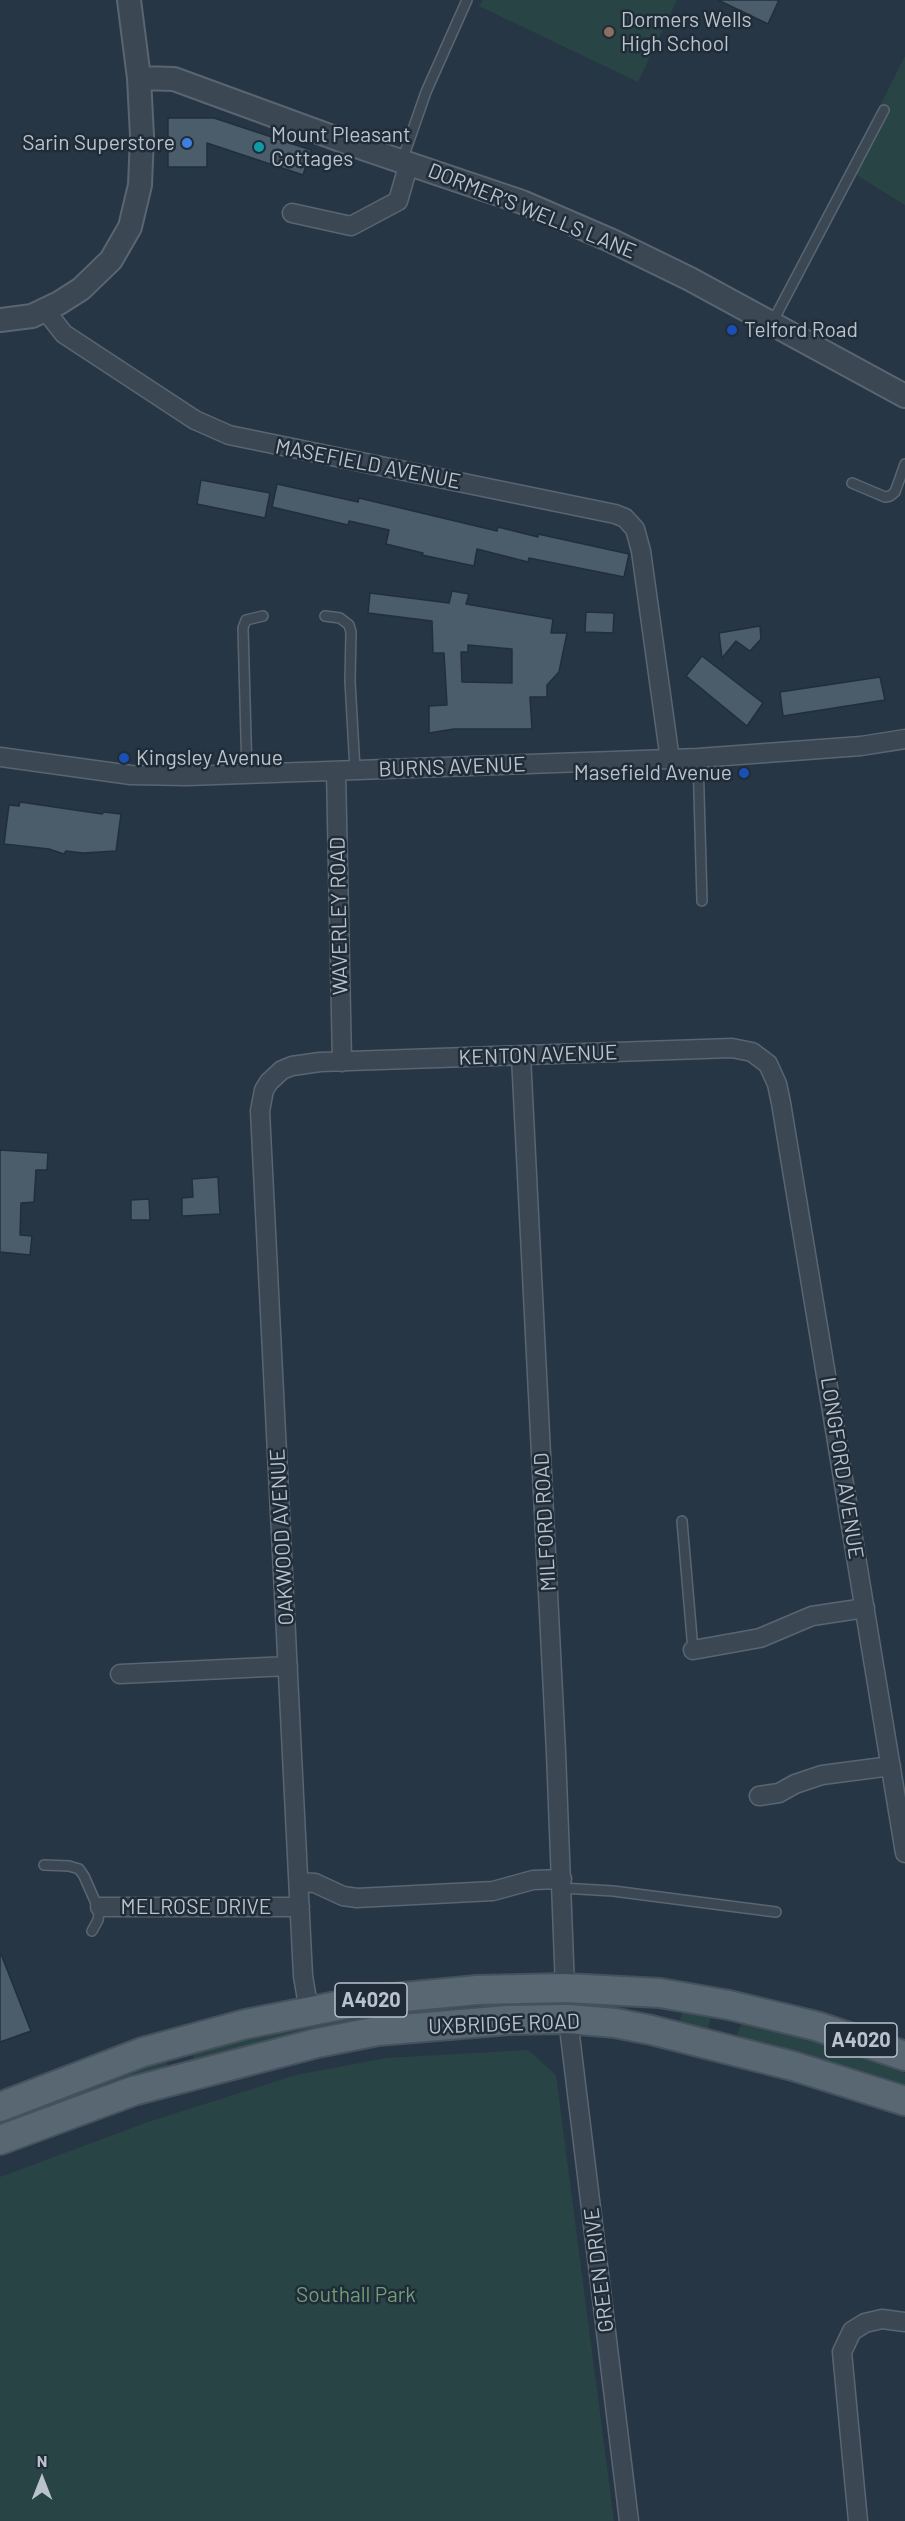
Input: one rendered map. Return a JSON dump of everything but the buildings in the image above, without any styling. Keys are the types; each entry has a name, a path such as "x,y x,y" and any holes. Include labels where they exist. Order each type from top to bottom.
{"main road":[{"name":"UXBRIDGE ROAD","path":"0,2107 109,2064 176,2041 309,2011 413,1995 566,1988 660,1993 729,2005 816,2026 905,2056"},
{"path":"721,2046 729,2005"},
{"name":"UXBRIDGE ROAD","path":"0,2140 133,2091 317,2043 378,2031 442,2025 568,2019 615,2023 721,2046 850,2082 905,2101"},
{"path":"176,2041 185,2077"}],"street":[{"path":"0,320 16,319 45,310 81,289 102,271 118,250 130,227 137,202 142,136 139,78 129,0"},
{"name":"DORMER’S WELLS LANE","path":"139,78 174,79 365,149 522,202 610,240 690,279 905,396"},
{"path":"292,213 351,226 398,201 406,162"},
{"name":"MASEFIELD AVENUE","path":"45,310 64,334 77,343 195,420 229,435 615,514 625,518 635,530 641,551 670,760"},
{"name":"BURNS AVENUE","path":"0,757 130,775 247,774 670,760 861,746 905,739"},
{"name":"WAVERLEY ROAD","path":"336,771 342,1062"},
{"name":"KENTON AVENUE","path":"282,1070 303,1064 342,1062 732,1048 752,1052 761,1057 768,1064 777,1084"},
{"name":"MILFORD ROAD","path":"521,1056 566,1988"},
{"name":"OAKWOOD AVENUE","path":"282,1070 264,1090 260,1111 303,1976 309,2011"},
{"name":"LONGFORD AVENUE","path":"777,1084 905,1853"},
{"path":"693,1650 760,1638 812,1616 865,1608"},
{"path":"120,1674 288,1666"},
{"path":"759,1796 778,1793 795,1784 822,1776 891,1766"},
{"path":"299,1882 315,1883 343,1896 357,1898 502,1890 525,1882 562,1884"},
{"name":"MELROSE DRIVE","path":"100,1907 300,1907"},
{"name":"GREEN DRIVE","path":"568,2019 629,2521"},
{"path":"858,2521 842,2352 852,2331 865,2323 882,2319 905,2322"}],"lane":[{"path":"406,162 426,92 466,0"},
{"path":"772,324 884,110"},
{"path":"852,483 885,497 890,496 895,492 905,464"},
{"path":"247,774 243,628 246,620 263,616"},
{"path":"325,616 339,618 349,625 351,632 350,681 355,770"},
{"path":"698,758 702,901"},
{"path":"682,1521 693,1650"},
{"name":"MELROSE DRIVE","path":"44,1864 79,1869 100,1907"},
{"path":"562,1884 677,1901 776,1912"},
{"path":"92,1931 99,1920 100,1907"}],"green space":[{"name":"Dormers Wells High School","path":"483,0 677,0 638,82 479,6"},
{"path":"905,56 905,205 848,170"},
{"path":"559,2002 628,2004 626,2016 195,2063 192,2052 311,2026 403,2010"},
{"path":"683,2009 711,2016 707,2034 678,2027"},
{"path":"748,2021 798,2033 857,2053 905,2073 905,2094 743,2043 737,2034 741,2025"},
{"name":"Southall Park","path":"528,2050 556,2075 614,2521 0,2521 0,2177 148,2122 296,2075 386,2058"},
{"path":"166,2059 169,2071 0,2128 0,2123 47,2102 129,2070"}],"place":[{"name":"Dormers Wells High School","path":"609,32"},
{"name":"Sarin Superstore","path":"187,143"},
{"name":"Mount Pleasant Cottages","path":"259,147"},
{"name":"Telford Road","path":"732,330"},
{"name":"Kingsley Avenue","path":"124,758"},
{"name":"Masefield Avenue","path":"744,773"}]}
